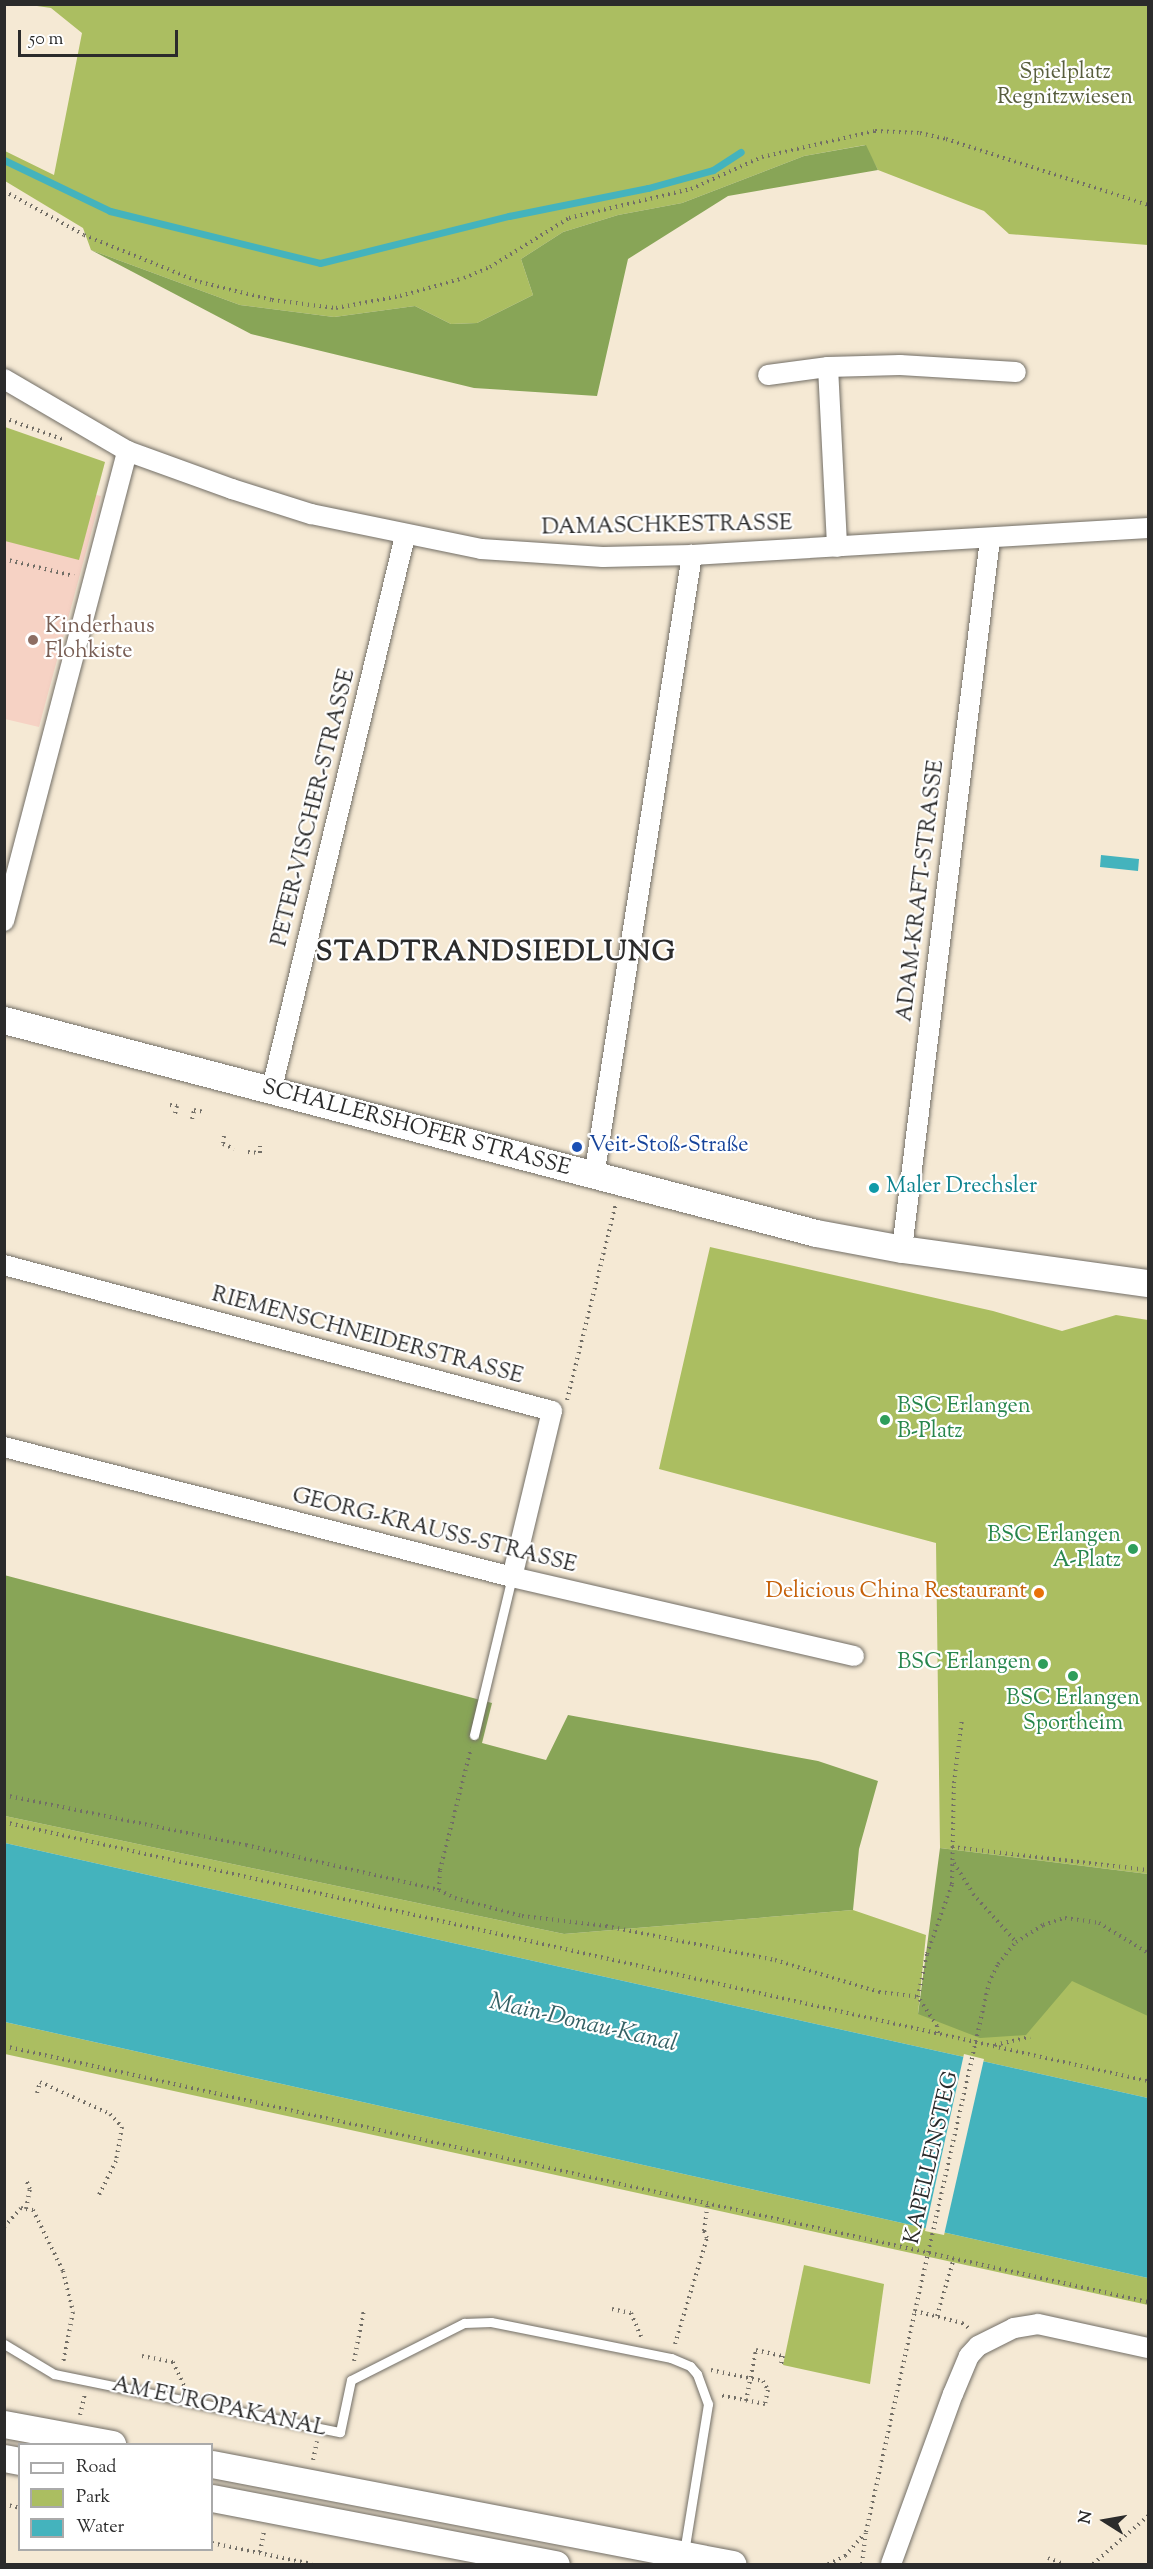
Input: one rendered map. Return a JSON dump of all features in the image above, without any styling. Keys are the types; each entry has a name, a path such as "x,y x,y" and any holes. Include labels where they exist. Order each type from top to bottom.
{"street":[{"path":"768,375 828,367 900,365 1016,372"},
{"path":"828,367 837,547"},
{"name":"DAMASCHKESTRASSE","path":"4,379 127,451 259,499 405,536 543,555 692,555 1149,528"},
{"path":"4,921 127,451"},
{"name":"PETER-VISCHER-STRASSE","path":"271,1092 405,536"},
{"name":"ADAM-KRAFT-STRASSE","path":"902,1250 990,539"},
{"path":"594,1176 692,555"},
{"name":"SCHALLERSHOFER STRASSE","path":"4,1020 271,1092 816,1233 902,1250 1149,1283"},
{"name":"RIEMENSCHNEIDERSTRASSE","path":"4,1265 552,1411 512,1577"},
{"name":"GEORG-KRAUSS-STRASSE","path":"4,1447 512,1577 854,1656"},
{"path":"891,2565 953,2394 969,2356 978,2346 1014,2328 1038,2324 1149,2348"},
{"path":"4,2424 103,2443"},
{"path":"213,2464 732,2565"},
{"path":"213,2498 556,2565"}],"lane":[{"path":"474,1736 512,1577"},
{"path":"351,2380 464,2324 478,2321 671,2358 690,2366 707,2393 708,2414 683,2555"},
{"name":"AM EUROPAKANAL","path":"4,2344 38,2367 60,2375 340,2432 351,2380"}],"path":[{"path":"4,191 92,239 200,282 272,300 336,308 400,297 464,278 490,267 569,218 691,189 762,157 875,131 920,133 946,139 1149,205"},
{"path":"4,418 69,441 88,428"},
{"path":"4,559 92,581"},
{"path":"170,1104 177,1106 175,1114"},
{"path":"192,1119 194,1110 204,1112"},
{"path":"224,1136 223,1144 234,1149"},
{"path":"248,1152 260,1153 260,1141"},
{"path":"569,1390 616,1206"},
{"path":"918,1998 927,1954 948,1901 952,1860 954,1783 962,1719"},
{"path":"439,1890 440,1870 474,1736"},
{"path":"4,1795 439,1890 454,1898 522,1916 606,1926 775,1960 879,1992 918,1998 938,2026 938,2033"},
{"path":"4,1822 1149,2081"},
{"path":"952,1846 1149,1870"},
{"path":"952,1860 974,1894 1016,1942"},
{"name":"KAPELLENSTEG","path":"862,2565 866,2532 989,1983 998,1964 1016,1942 1043,1925 1065,1918 1085,1919 1149,1953"},
{"path":"992,2045 1030,2037"},
{"path":"4,2046 1149,2302"},
{"path":"37,2093 40,2082 110,2114 122,2127 117,2162 98,2197"},
{"path":"26,2180 30,2189 26,2209"},
{"path":"671,2358 707,2238 704,2231 708,2204"},
{"path":"4,2227 21,2208 33,2210 63,2271 73,2312 60,2375"},
{"path":"937,2316 954,2258"},
{"path":"612,2309 631,2313 649,2354"},
{"path":"351,2380 364,2310"},
{"path":"915,2311 945,2318"},
{"path":"746,2400 756,2350 783,2356 781,2365"},
{"path":"142,2356 173,2362 185,2383 183,2400"},
{"path":"690,2366 763,2381 766,2397 765,2404 707,2393"},
{"path":"76,2437 87,2381"},
{"path":"1093,2565 1149,2516"},
{"path":"260,2552 265,2530"},
{"path":"828,2565 845,2556 866,2532"},
{"path":"213,2543 312,2565"},
{"path":"1048,2558 1064,2565"}],"shaded area":[{"name":"Kinderhaus Flohkiste","path":"5,476 101,496 39,727 5,719"}],"green space":[{"name":"Spielplatz Regnitzwiesen","path":"30,5 1148,5 1148,245 1009,234 984,211 878,170 865,145 804,156 682,203 618,215 563,232 521,259 533,295 477,323 451,324 415,306 334,317 240,305 91,250 83,228 5,181 5,151 54,175 82,33 51,8"},
{"path":"866,145 878,170 728,196 628,259 597,396 474,388 251,334 91,250 240,305 334,317 415,306 451,324 477,323 533,295 521,259 563,232 618,215 682,203 804,156"},
{"path":"5,427 105,462 79,560 5,541"},
{"name":"BSC Erlangen","path":"710,1247 993,1311 1062,1331 1116,1315 1148,1320 1148,1874 940,1848 936,1543 659,1469"},
{"path":"4,1575 492,1703 482,1743 546,1760 568,1715 818,1761 878,1781 859,1849 853,1910 564,1934 5,1816"},
{"path":"5,1816 564,1934 853,1910 926,1935 918,2014 1070,1969 1148,2003 1148,2098 5,1843"},
{"path":"940,1848 1148,1874 1148,2016 1072,1981 1026,2035 980,2038 918,2014"},
{"path":"5,2022 1148,2278 1148,2305 5,2054"},
{"path":"804,2265 884,2284 870,2384 783,2365"}],"water":[{"path":"1101,855 1139,859 1138,871 1100,867"},
{"name":"Main-Donau-Kanal","path":"5,1843 1148,2098 1148,2278 5,2022"}],"pier":[{"path":"964,2054 984,2059 944,2235 925,2231"}],"waterway":[{"path":"4,160 110,211 320,263 509,216 648,188 713,170 741,152"}],"place":[{"name":"Kinderhaus Flohkiste","path":"33,640"},
{"name":"Veit-Stoß-Straße","path":"577,1147"},
{"name":"Maler Drechsler","path":"874,1188"},
{"name":"BSC Erlangen B-Platz","path":"885,1420"},
{"name":"BSC Erlangen A-Platz","path":"1133,1549"},
{"name":"Delicious China Restaurant","path":"1039,1593"},
{"name":"BSC Erlangen","path":"1043,1664"},
{"name":"BSC Erlangen Sportheim","path":"1073,1676"}],"district":[{"name":"STADTRANDSIEDLUNG","path":"496,953"}]}
